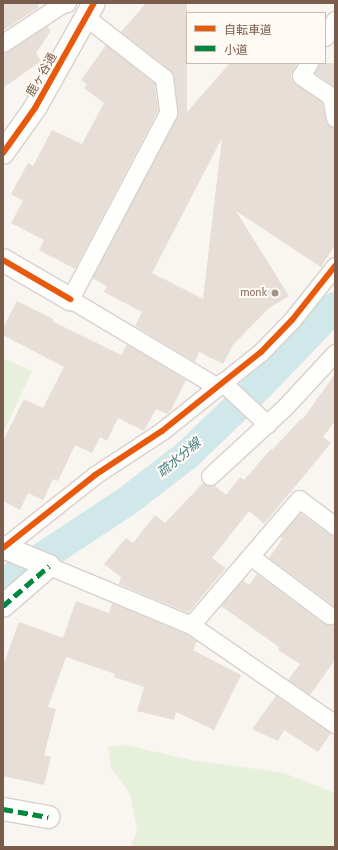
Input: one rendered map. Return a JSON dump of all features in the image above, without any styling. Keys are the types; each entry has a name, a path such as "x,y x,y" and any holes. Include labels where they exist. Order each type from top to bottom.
{"street":[{"name":"鹿ヶ谷通","path":"3,153 36,108 90,10"},
{"path":"3,260 70,299"},
{"path":"3,606 21,554"},
{"path":"3,809 48,817"}],"lane":[{"path":"3,43 62,4 67,3"},
{"path":"90,10 164,78 168,113 70,299 223,386 263,420"},
{"path":"326,35 335,20"},
{"path":"308,64 301,76 331,96 335,118"},
{"path":"335,266 292,320 261,352 223,386 162,430 95,475 21,554 191,625 335,724"},
{"path":"210,476 263,420 335,353"},
{"path":"191,625 299,499 335,526"},
{"path":"250,556 329,615"}],"green space":[{"path":"3,358 32,371 3,433"},
{"path":"126,745 191,760 284,773 335,793 335,847 131,847 137,830 130,794 111,768 108,747"}],"building":[{"path":"3,3 37,3 39,7 3,31"},
{"path":"146,3 187,3 187,112 229,64 296,64 291,75 292,81 322,102 327,124 335,128 335,245 321,267 236,211 289,296 269,308 233,345 223,364 199,352 195,362 135,326 142,312 104,292 107,286 92,278 177,117 178,112 173,73 121,32","holes":["222,138 203,299 152,273"]},
{"path":"48,26 50,32 36,53 41,61 3,88 3,53 9,51"},
{"path":"106,45 155,83 158,111 75,269 39,250 44,240 11,223 23,201 11,194 28,163 33,166 52,130 82,144 104,103 84,88 87,84 81,80"},
{"path":"335,63 335,87 315,73 319,64"},
{"path":"17,301 53,319 52,321 121,355 127,344 186,380 171,410 167,414 156,409 144,431 118,418 107,441 100,437 92,453 75,445 58,481 53,479 43,500 28,493 20,510 3,501 3,441 24,399 43,408 64,367 3,335 3,328"},
{"path":"335,374 335,421 323,437 331,443 264,524 249,511 212,558 226,568 188,613 119,584 121,577 104,564 126,538 133,543 155,515 165,523 203,483 207,486 214,485 226,495 240,477 244,480 271,449 272,450 301,419 302,420"},
{"path":"300,513 329,534 335,536 335,607 269,558 279,544 282,538 280,537"},
{"path":"257,574 323,623 328,625 335,623 335,660 310,695 288,680 300,664 278,650 279,647 221,606 243,580 249,585"},
{"path":"76,601 109,613 112,603 186,634 197,641 193,650 241,675 214,730 176,712 174,720 137,711 144,687 114,677 115,674 66,657 48,707 56,709 44,755 51,757 44,785 3,776 3,665 19,622 63,638"},
{"path":"276,696 331,733 318,752 284,730 278,741 252,729"}],"waterway":[{"name":"疏水分線","path":"3,583 126,502 188,454 259,386 335,307"}],"marked path":[{"path":"3,606 49,566"},
{"path":"3,809 48,817"}],"cycle path":[{"path":"3,153 35,108 94,3"},
{"path":"3,260 70,299"},
{"path":"3,548 95,475 162,431 261,352 292,320 335,266"}],"place":[{"name":"monk","path":"275,293"}]}
